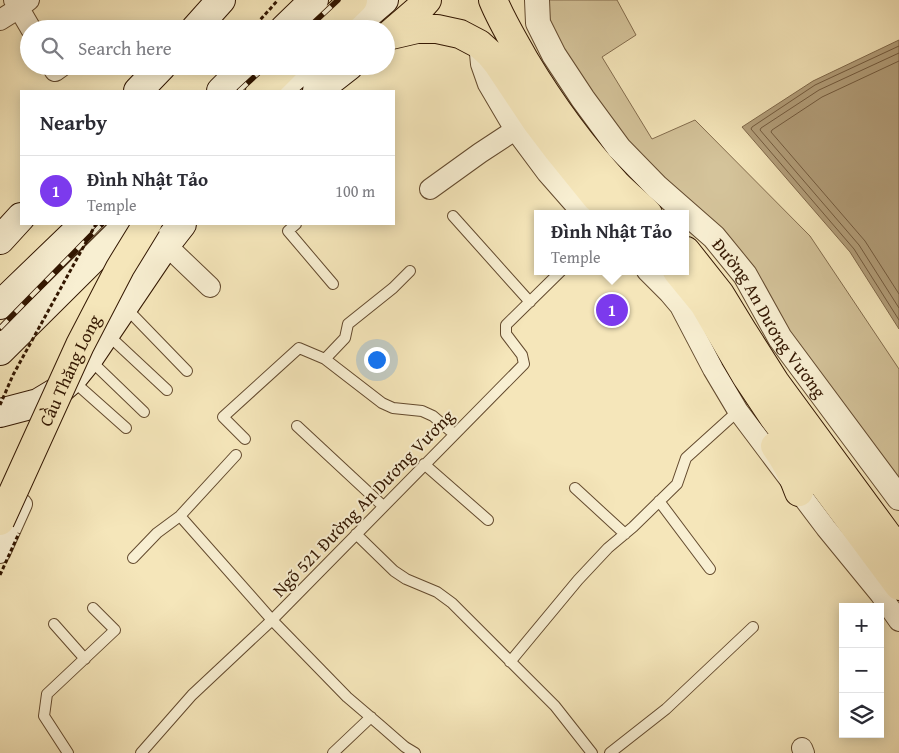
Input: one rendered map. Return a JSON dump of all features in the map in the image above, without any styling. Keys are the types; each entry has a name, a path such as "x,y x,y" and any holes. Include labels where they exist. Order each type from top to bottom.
{"main road":[{"path":"203,20 221,0"},
{"path":"293,20 314,0"},
{"path":"332,20 353,0"},
{"path":"361,20 384,0"},
{"path":"395,30 419,10 427,0"},
{"path":"493,0 517,48 568,128 618,186 644,210"},
{"path":"395,34 417,29 437,29 460,34 484,48 498,64 558,150 596,196 611,210"},
{"path":"139,90 160,75"},
{"path":"222,90 237,75"},
{"path":"261,90 276,75"},
{"path":"278,90 296,75"},
{"path":"318,90 337,75"},
{"path":"0,240 20,218"},
{"path":"0,305 83,225"},
{"path":"0,350 127,225"},
{"name":"Cầu Thăng Long","path":"0,521 88,328 120,268 146,225"},
{"path":"0,413 38,403 65,385 89,358 181,225"},
{"name":"Đường An Dương Vương","path":"689,255 720,294 775,382 899,551"},
{"path":"680,275 704,304 714,324 774,418 899,586"},
{"path":"714,324 720,357 728,375 754,417 787,463 799,492"}],"street":[{"name":"Đường An Dương Vương","path":"538,0 538,23 554,55 582,99 619,148 656,187 683,210"},
{"path":"0,20 21,3 28,20"},
{"path":"484,48 481,64 494,96 515,130 546,173 580,210"},
{"path":"430,189 515,130"},
{"name":"Đường An Dương Vương","path":"689,215 714,237 745,275 780,338 899,498"},
{"path":"166,245 210,287"},
{"path":"651,275 680,306 738,411 899,621"},
{"path":"0,553 52,434 65,385"}],"lane":[{"path":"453,216 530,302"},
{"path":"295,225 288,231 333,284"},
{"path":"325,359 345,338 348,324 393,288 410,271"},
{"name":"Ngõ 521 Đường An Dương Vương","path":"141,753 192,694 272,620 524,364 522,355 506,334 506,325 557,275"},
{"path":"124,307 187,371"},
{"path":"106,333 167,390"},
{"path":"245,439 223,417 298,348 325,359 382,404 393,408 422,411 433,416 454,434"},
{"path":"89,358 144,412"},
{"path":"65,385 126,428"},
{"path":"510,662 578,580 608,548 677,484 686,458 738,411"},
{"path":"297,426 383,506"},
{"path":"133,558 157,533 180,516 236,455"},
{"path":"424,464 488,520"},
{"path":"575,488 625,534"},
{"path":"659,501 710,569"},
{"path":"180,516 272,620 347,697 405,747 415,753"},
{"path":"356,534 394,571 406,579 437,592 452,603 555,706 592,753"},
{"path":"68,753 44,716 47,694 115,630 93,608"},
{"path":"54,624 84,659"},
{"path":"610,753 666,709 753,627"},
{"path":"333,753 371,717"}],"path":[{"path":"260,20 278,0"},
{"path":"0,405 13,375 95,225"}],"shaded area":[{"path":"538,0 617,0 636,35 602,57 652,139 695,120 810,236 899,369 899,498 743,272 689,214 689,210 686,210 583,99"}],"water":[{"path":"899,40 899,329 850,252 742,127 813,81"}],"railway":[{"path":"317,20 338,0"},
{"path":"240,90 256,75"},
{"path":"0,328 101,225"}],"place":[{"name":"Đình Nhật Tảo","path":"612,310"}]}
